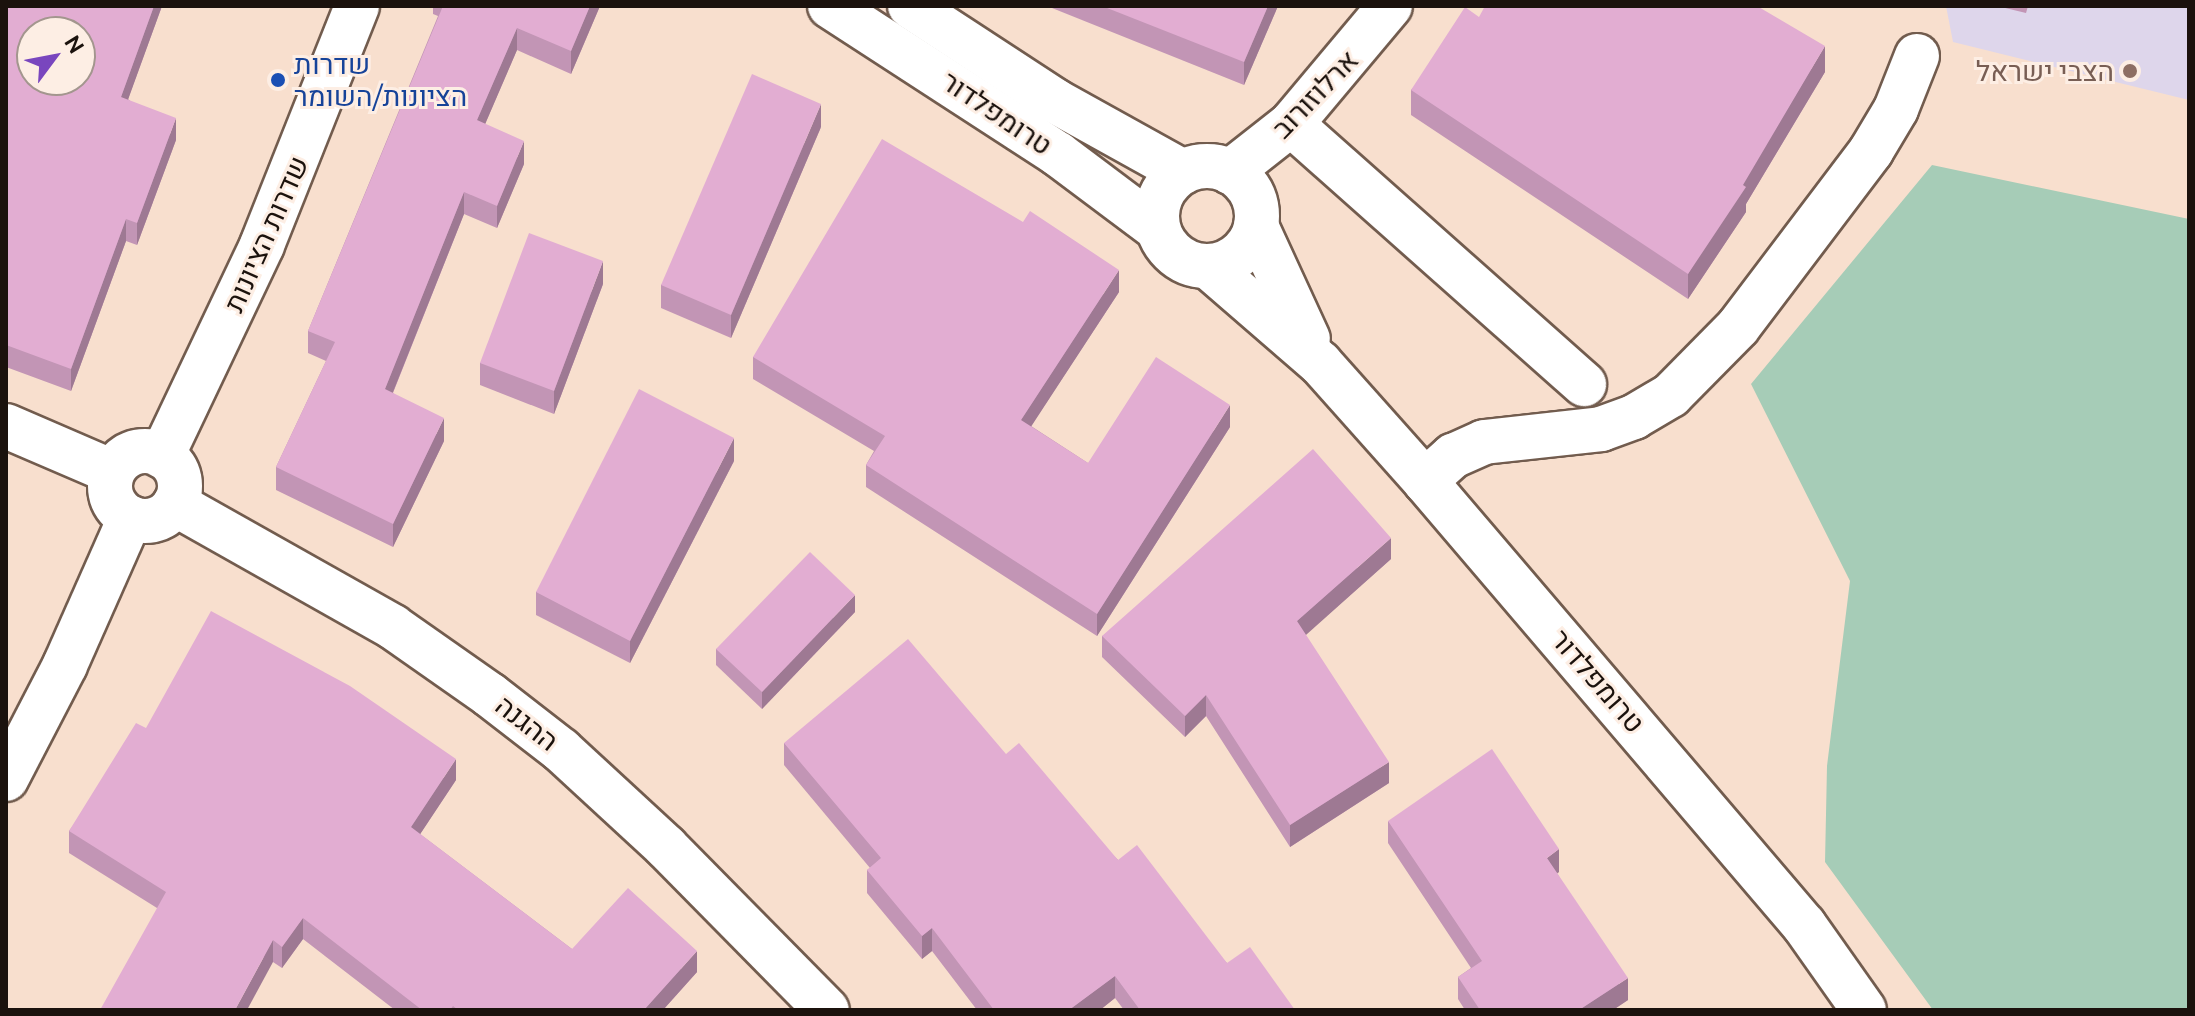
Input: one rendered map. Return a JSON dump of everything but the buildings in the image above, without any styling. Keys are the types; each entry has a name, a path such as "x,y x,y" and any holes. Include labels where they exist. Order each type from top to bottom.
{"street":[{"name":"שדרות הציונות","path":"162,456 262,245 357,6"},
{"name":"טרומפלדור","path":"830,6 1058,154 1158,229"},
{"name":"טרומפלדור","path":"910,6 1055,101 1183,172"},
{"name":"ארלוזורוב","path":"1230,172 1291,124 1390,6"},
{"path":"1425,481 1453,456 1484,442 1601,429 1634,417 1671,395 1738,327 1871,151 1896,109 1917,56"},
{"path":"1291,124 1584,384"},
{"path":"1214,167 1230,172 1252,195 1256,226 1240,254 1209,267 1177,257 1158,229 1161,195 1183,172 1214,167"},
{"name":"טרומפלדור","path":"1256,226 1320,363"},
{"name":"טרומפלדור","path":"1209,267 1320,363 1425,481 1794,913 1864,1010"},
{"path":"6,426 113,472"},
{"path":"134,453 162,456 177,473 175,504 155,519 130,518 115,503 113,472 134,453"},
{"name":"ההגנה","path":"175,504 393,627 490,695 561,750 656,837 827,1010"},
{"path":"6,779 65,665 130,518"}],"shaded area":[{"name":"הצבי ישראל","path":"1946,6 2189,6 2189,100 1953,42"}],"green space":[{"path":"1932,165 2189,219 2189,1010 1933,1010 1825,862 1827,766 1850,581 1751,384"}],"place":[{"name":"הצבי ישראל","path":"2130,71"},
{"name":"שדרות הציונות/השומר","path":"278,80"}]}
